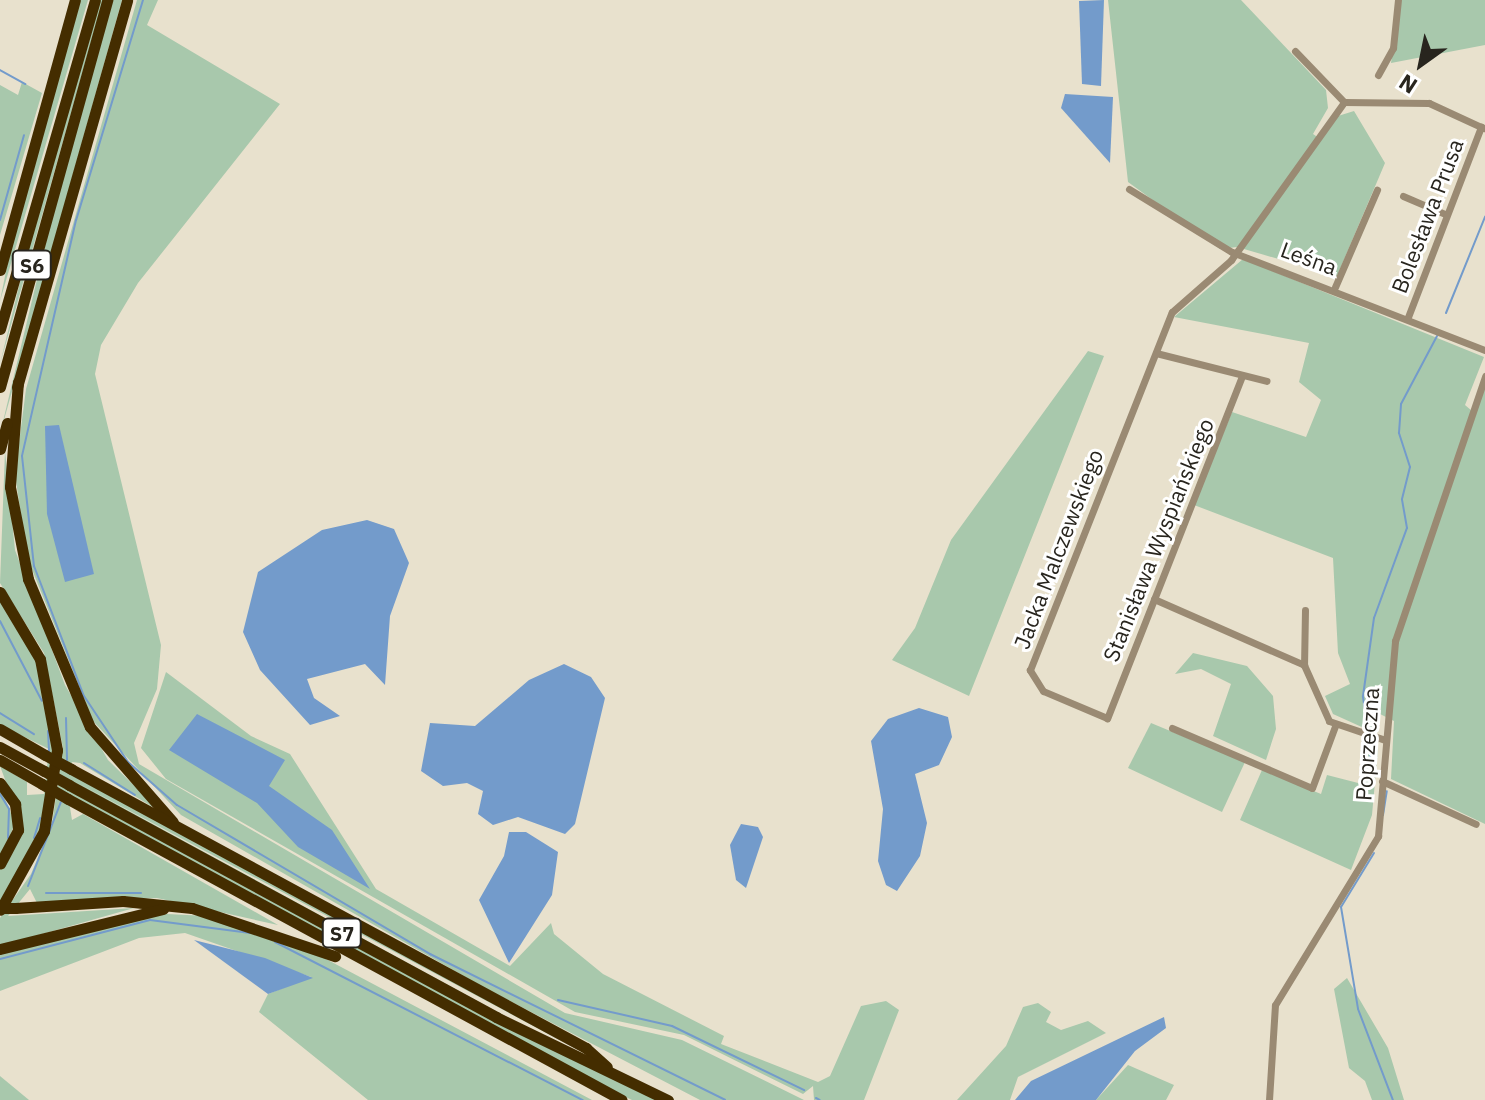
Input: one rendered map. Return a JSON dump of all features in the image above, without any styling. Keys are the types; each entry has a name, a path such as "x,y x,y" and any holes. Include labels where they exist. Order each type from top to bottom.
{"highway":[{"path":"0,270 75,0"},
{"name":"S6","path":"0,329 95,0"},
{"name":"S6","path":"0,387 107,0"},
{"path":"0,449 127,0"},
{"path":"18,382 10,500 34,596 95,734 176,826"},
{"path":"0,592 40,659 57,750 44,831 0,909"},
{"path":"0,729 586,1048 616,1076"},
{"name":"S7","path":"0,747 616,1076 668,1100"},
{"name":"S7","path":"0,760 395,982 622,1100"},
{"path":"0,783 15,804 18,830 0,864"},
{"path":"0,909 123,901 192,908 275,930 395,982"},
{"path":"0,949 123,913 192,908"}],"street":[{"path":"1378,75 1393,48 1398,0"},
{"path":"1295,51 1344,102 1429,103 1483,128"},
{"path":"1267,381 1156,353 1178,304 1213,281 1344,102"},
{"name":"Bolesława Prusa","path":"1408,317 1445,214 1483,128"},
{"name":"Leśna","path":"1129,189 1236,253 1335,287 1485,350"},
{"path":"1335,287 1377,190"},
{"path":"1403,196 1445,214"},
{"name":"Jacka Malczewskiego","path":"1107,718 1043,691 1030,670 1156,353"},
{"name":"Stanisława Wyspiańskiego","path":"1107,718 1242,376"},
{"name":"Poprzeczna","path":"1269,1100 1275,1005 1374,847 1395,641 1485,376"},
{"path":"1154,599 1304,665"},
{"path":"1172,728 1312,788 1335,726 1304,665 1305,610"},
{"path":"1335,726 1385,740"},
{"path":"1382,781 1476,824"}],"green space":[{"path":"79,0 88,0 0,301 21,197"},
{"path":"100,0 103,0 0,364 40,200"},
{"path":"113,0 122,0 0,434 69,146"},
{"path":"137,0 158,0 147,25 280,104 138,283 101,345 95,374 161,645 157,689 134,743 139,764 565,1013 682,1040 804,1100 700,1100 483,987 181,815 93,721 27,557 15,474 26,389"},
{"path":"1108,0 1241,0 1326,90 1328,108 1313,134 1319,138 1338,116 1354,111 1385,163 1337,276 1237,247 1220,249 1128,182"},
{"path":"1400,0 1485,0 1485,45 1391,63"},
{"path":"22,82 42,93 0,235 0,85 18,95"},
{"path":"1243,259 1484,357 1465,405 1472,411 1485,383 1485,824 1391,779 1394,721 1378,713 1375,733 1333,714 1325,696 1350,684 1338,653 1333,558 1194,505 1232,412 1306,437 1321,400 1299,382 1309,343 1174,317"},
{"path":"1088,351 1104,356 969,696 892,660 915,628 951,540"},
{"path":"5,451 15,550 65,685 108,760 161,812 80,763 72,762 71,771 584,1053 70,779 659,1100 632,1100 582,1076 68,795 72,820 83,814 278,925 157,898 37,903 30,889 8,916 134,908 0,946 0,918 31,874 52,824 63,748 44,653 0,583"},
{"path":"0,597 41,671 54,740 42,825 0,903 0,869 22,825 0,766 27,782 27,795 44,794 49,749 0,725"},
{"path":"1193,653 1247,666 1273,696 1276,729 1266,760 1213,736 1231,684 1201,669 1175,674"},
{"path":"166,672 251,736 290,754 376,889 510,966 551,923 554,934 603,974 724,1036 721,1044 818,1082 830,1076 861,1006 886,1001 899,1010 864,1100 814,1100 813,1086 803,1094 684,1035 575,1012 166,779 141,748"},
{"path":"1151,723 1245,762 1222,812 1128,768"},
{"path":"1368,745 1378,749 1372,815 1351,870 1240,820 1262,770 1321,794 1327,775 1362,784"},
{"path":"0,787 15,823 0,860"},
{"path":"147,913 207,916 309,950 592,1100 368,1100 259,1012 268,994 311,977 185,933 139,938 0,991 0,953"},
{"path":"1347,978 1388,1048 1404,1100 1372,1100 1365,1081 1349,1068 1334,989"},
{"path":"1038,1003 1051,1012 1046,1022 1061,1030 1088,1021 1106,1033 1018,1077 1010,1100 957,1100 1006,1046 1023,1007"},
{"path":"1128,1065 1174,1085 1166,1100 1096,1100"},
{"path":"0,1076 29,1100 0,1100"}],"water":[{"path":"1104,0 1101,86 1082,84 1079,1"},
{"path":"1065,94 1113,97 1110,163 1061,108"},
{"path":"59,425 94,574 65,582 47,514 45,426"},
{"path":"367,520 394,529 409,563 390,616 385,685 365,664 307,679 314,698 340,716 310,725 260,670 243,632 258,572 322,530"},
{"path":"564,664 591,677 605,698 575,824 565,834 518,817 493,825 478,814 483,791 467,783 443,786 421,771 430,723 475,726 529,680"},
{"path":"919,708 948,717 952,737 939,765 915,774 927,823 920,856 897,891 886,885 878,861 883,809 871,741 888,719"},
{"path":"197,714 285,760 269,786 332,830 370,889 298,847 257,803 169,750"},
{"path":"741,824 758,827 763,837 746,888 736,880 730,845"},
{"path":"509,832 526,832 558,852 552,895 509,963 479,900 504,856"},
{"path":"194,940 265,958 313,978 268,994"},
{"path":"1164,1017 1166,1028 1135,1051 1096,1100 1015,1100 1031,1081"}],"waterway":[{"path":"143,0 76,220 22,456 34,566 84,696 128,762 177,805 430,954 725,1100"},
{"path":"0,70 25,84"},
{"path":"0,220 24,135"},
{"path":"1446,313 1485,217"},
{"path":"1368,729 1363,696 1374,618 1407,528 1402,499 1410,467 1399,433 1401,404 1437,336"},
{"path":"0,621 42,701"},
{"path":"0,713 34,734"},
{"path":"66,718 67,760"},
{"path":"48,731 49,752"},
{"path":"1370,743 1371,788"},
{"path":"84,763 135,795"},
{"path":"1383,815 1387,791"},
{"path":"0,794 9,809 8,838"},
{"path":"28,886 61,802"},
{"path":"34,838 40,818"},
{"path":"1374,853 1341,907 1358,1009 1393,1100"},
{"path":"46,893 141,893"},
{"path":"0,959 150,920 250,933"},
{"path":"275,942 583,1100"},
{"path":"558,1000 672,1026 804,1090"},
{"path":"816,1098 820,1100"}]}
